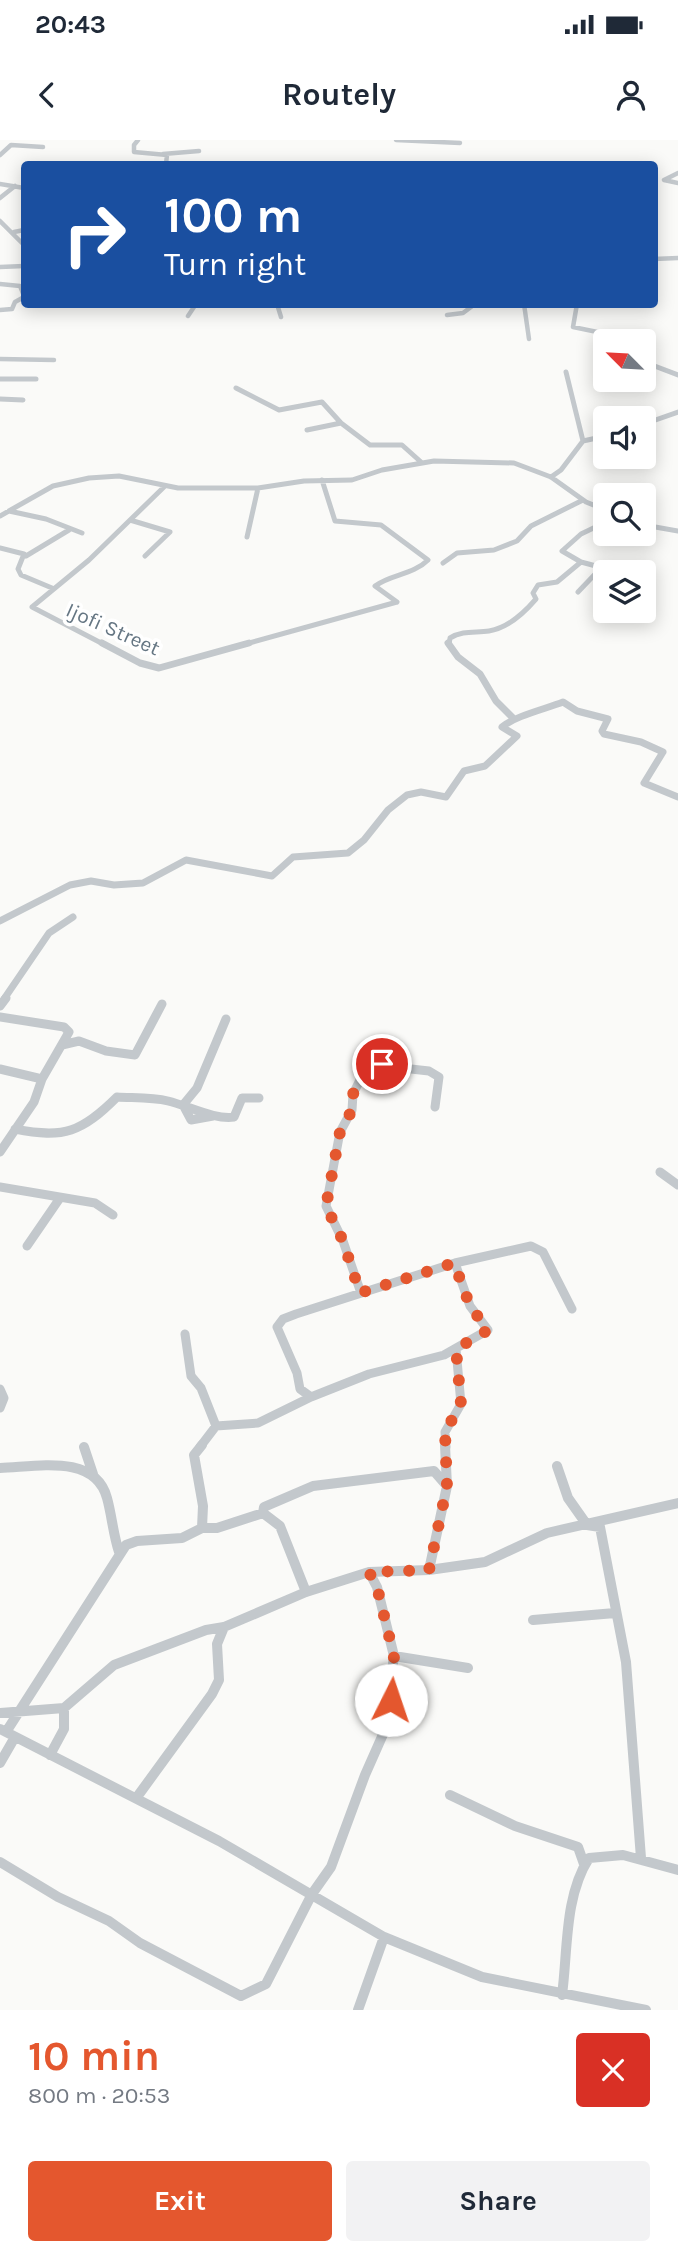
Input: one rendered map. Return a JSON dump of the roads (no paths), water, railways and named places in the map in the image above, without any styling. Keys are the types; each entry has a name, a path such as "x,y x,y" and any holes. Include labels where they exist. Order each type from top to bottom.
{"street":[{"path":"138,140 134,145 134,152 169,156 167,161"},
{"path":"396,140 460,143"},
{"path":"0,155 11,145 43,146"},
{"path":"160,154 199,151"},
{"path":"666,181 664,180 678,173"},
{"path":"658,181 676,183 678,191"},
{"path":"0,184 21,187"},
{"path":"0,198 15,186"},
{"path":"0,221 21,241"},
{"path":"14,232 21,231"},
{"path":"658,259 678,258"},
{"path":"0,267 21,266"},
{"path":"0,284 20,286 21,289"},
{"path":"0,310 12,309 15,302 21,299"},
{"path":"188,316 193,308"},
{"path":"278,308 281,317"},
{"path":"447,315 463,313 470,308"},
{"path":"524,308 523,316 530,331 528,339"},
{"path":"577,308 573,327 593,331"},
{"path":"0,359 54,360"},
{"path":"656,367 678,375"},
{"path":"566,372 583,441"},
{"path":"0,379 36,379"},
{"path":"236,388 279,410 322,402 341,423 370,445 402,445 421,462"},
{"path":"0,399 23,400"},
{"path":"656,420 678,412"},
{"path":"307,430 341,423"},
{"path":"551,477 561,470 583,441 593,439"},
{"path":"0,516 53,486 89,478 128,477 165,486 258,488 321,480 352,480 382,470 421,462 502,461 531,468 551,477 593,504"},
{"name":"Ijofi Street","path":"165,486 89,560 52,588 33,607 140,663 159,668 397,602 375,586 385,579 419,567 428,559 381,525 335,521 321,480"},
{"path":"247,537 258,488"},
{"path":"443,564 457,553 494,550 517,541 531,526 583,500"},
{"path":"9,511 46,519 82,533"},
{"path":"130,520 170,532 145,556"},
{"path":"656,527 678,531"},
{"path":"578,592 599,570 596,566 580,562 562,551 581,534 593,528"},
{"path":"52,588 21,575 18,569 26,556 69,530"},
{"path":"0,548 26,556"},
{"path":"513,718 496,701 480,674 452,650 448,644 450,638 457,633 490,630 511,622 536,599 533,593 538,585 557,582 580,562"},
{"path":"0,921 70,885 91,881 114,885 143,883 186,860 272,876 293,857 313,858 325,854 348,853 368,834 375,822 402,799 416,792 446,797 464,771 485,766 495,758 517,736 502,727 513,718 524,718 563,702 577,711 608,719 602,732 604,734 641,742 663,752 644,783 678,797"},
{"path":"0,1006 49,933 73,917"},
{"path":"62,1045 79,1041 106,1051 135,1055 150,1027 152,1017 162,1004"},
{"path":"0,1017 64,1027 69,1032 42,1079 34,1102 0,1152"},
{"path":"15,1129 35,1134 73,1133 107,1110 117,1097 127,1096 183,1105 190,1100 203,1079 209,1055 219,1040 226,1019"},
{"path":"360,1293 343,1241 326,1206 340,1132 352,1110 353,1094 360,1080 375,1065 429,1071 439,1077 435,1107"},
{"path":"0,1069 42,1079"},
{"path":"183,1105 191,1119 213,1116 232,1119 242,1098 259,1098"},
{"path":"660,1172 678,1185"},
{"path":"0,1187 95,1203 113,1215"},
{"path":"27,1246 60,1198"},
{"path":"311,1397 300,1389 297,1373 277,1327 284,1319 296,1314 454,1263 531,1246 543,1252 572,1308"},
{"path":"202,1528 203,1506 194,1455 216,1426 258,1423 311,1397 369,1374 444,1355 488,1330 470,1306 454,1263"},
{"path":"185,1334 191,1376 201,1388 216,1426"},
{"path":"429,1570 447,1486 445,1432 461,1404 456,1349"},
{"path":"0,1389 4,1398 0,1408"},
{"path":"84,1447 93,1474 107,1496 111,1529 119,1552"},
{"path":"0,1468 55,1466 83,1469 93,1474"},
{"path":"557,1466 568,1498 587,1525 600,1527 626,1662 641,1858"},
{"path":"263,1513 264,1507 313,1486 434,1471 447,1486"},
{"path":"0,1713 64,1708 114,1665 147,1651 224,1627 306,1592 369,1572 429,1570 485,1562 547,1533 678,1503"},
{"path":"0,1763 7,1733 20,1710 98,1593 119,1552 126,1545 137,1541 183,1538 202,1528 217,1528 263,1513"},
{"path":"263,1513 280,1526 306,1592"},
{"path":"0,1862 58,1897 109,1921 141,1943 241,1996 266,1984 312,1894 331,1867 368,1766 392,1714 390,1686 394,1656 377,1587 369,1572"},
{"path":"533,1620 615,1613"},
{"path":"137,1797 212,1694 219,1680 217,1644 224,1627"},
{"path":"394,1656 468,1668"},
{"path":"50,1755 64,1729 64,1708"},
{"path":"7,1733 137,1797 384,1937 482,1977 646,2010"},
{"path":"450,1795 515,1826 598,1855 641,1858 678,1870"},
{"path":"562,1995 568,1933 584,1864 578,1847"},
{"path":"584,1864 598,1855"},
{"path":"358,2010 384,1937"}]}
